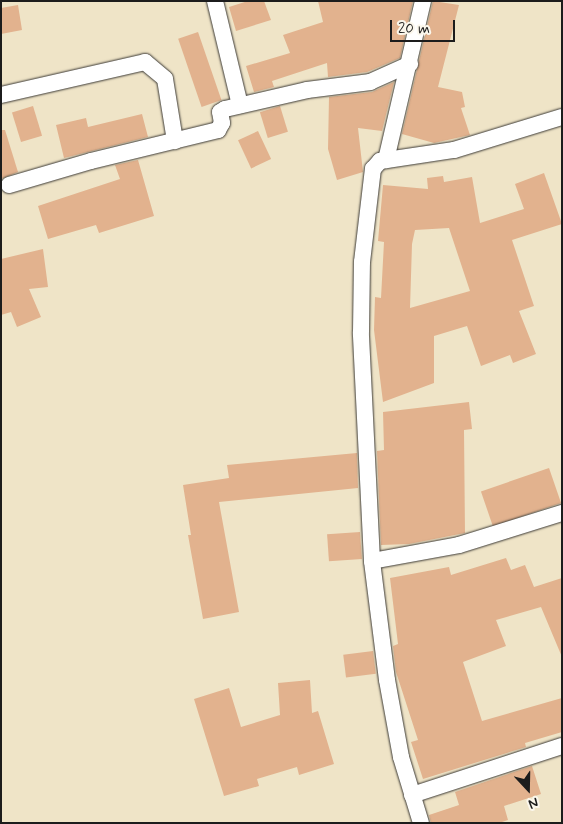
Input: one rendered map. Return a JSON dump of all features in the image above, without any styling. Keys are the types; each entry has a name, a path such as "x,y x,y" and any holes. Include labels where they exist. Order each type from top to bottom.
{"street":[{"path":"214,1 240,105"},
{"path":"386,160 410,64 423,1"},
{"path":"1,95 145,62 165,79 175,141"},
{"path":"9,185 91,160 218,130 222,123 220,112 240,105 307,90 370,82 410,64"},
{"path":"421,823 412,795 387,680 372,562 363,410 361,291 373,169 377,162 454,150 562,117"},
{"path":"372,562 459,545 562,513"},
{"path":"412,795 562,746"}],"building":[{"path":"248,1 264,1 271,20 236,31 229,7"},
{"path":"318,1 413,1 400,58 367,72 328,77 327,63 272,81 274,87 254,92 246,66 290,53 283,35 323,22"},
{"path":"433,1 459,5 438,87 462,92 465,107 461,108 470,135 434,143 402,134"},
{"path":"18,5 22,30 1,34 1,8"},
{"path":"198,32 221,100 202,107 178,39"},
{"path":"394,82 382,131 358,128 363,172 337,180 328,149 329,97 372,92"},
{"path":"33,106 42,136 21,142 12,112"},
{"path":"280,106 288,132 268,138 260,112"},
{"path":"142,114 148,137 64,158 56,125 86,118 88,127"},
{"path":"1,130 5,130 18,172 1,179"},
{"path":"258,131 271,159 251,168 238,140"},
{"path":"138,160 154,216 99,233 96,225 48,239 38,206 120,179 115,165"},
{"path":"544,173 562,224 512,240 534,306 519,311 536,354 513,363 510,355 481,366 467,326 434,336 434,383 383,402 374,330 375,297 381,298 384,242 378,241 383,185 428,189 427,178 443,176 444,182 472,177 480,223 524,209 515,184","holes":["449,228 470,291 410,308 412,244 415,230"]},
{"path":"43,249 48,287 29,289 41,317 17,327 11,312 1,315 1,259"},
{"path":"469,402 472,429 464,430 465,533 409,544 381,545 377,451 384,450 383,412"},
{"path":"357,453 358,488 219,502 239,612 203,619 188,535 191,535 183,485 229,478 227,465"},
{"path":"549,468 561,503 493,526 481,491"},
{"path":"360,532 362,559 329,561 327,534"},
{"path":"506,558 511,570 525,565 534,587 562,578 562,657 541,607 496,620 506,646 463,662 482,721 562,698 562,732 525,743 526,747 423,779 411,742 418,740 396,672 393,646 398,644 390,578 449,567 451,575"},
{"path":"373,651 376,674 346,677 343,655"},
{"path":"310,680 312,713 318,711 334,764 299,775 297,767 257,779 259,786 224,796 194,699 229,688 241,727 280,715 278,683"},
{"path":"532,766 541,794 504,806 508,820 499,823 431,823 429,815 459,805 455,792"}]}
